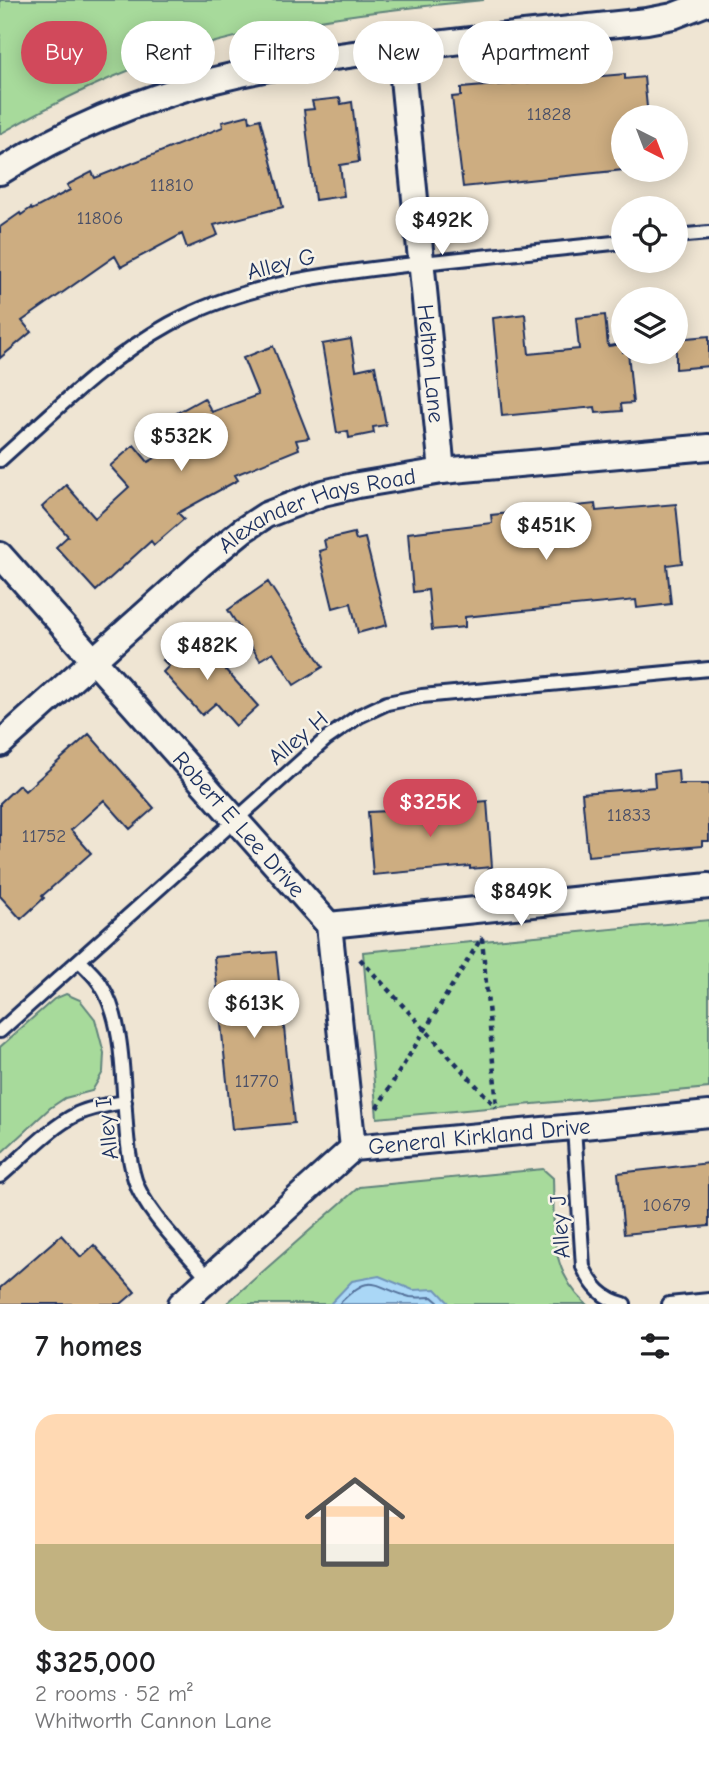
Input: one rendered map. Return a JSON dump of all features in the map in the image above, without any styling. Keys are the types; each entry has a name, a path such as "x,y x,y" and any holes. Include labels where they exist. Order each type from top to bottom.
{"street":[{"path":"444,43 647,21 673,16 709,2"},
{"path":"0,172 65,134 161,94 262,68 353,55"},
{"name":"Helton Lane","path":"403,84 442,471"},
{"name":"Alexander Hays Road","path":"0,744 200,565 266,515 323,493 442,471 709,447"},
{"name":"Robert E Lee Drive","path":"0,555 328,925"},
{"path":"352,1148 328,925 709,886"},
{"name":"General Kirkland Drive","path":"181,1304 352,1148 709,1114"}],"lane":[{"path":"688,235 709,233"},
{"name":"Alley G","path":"0,460 101,371 135,345 172,323 211,305 259,290 338,272 611,243"},
{"name":"Alley H","path":"0,1031 326,739 359,716 387,703 422,696 709,669"},
{"name":"Alley I","path":"80,961 101,984 117,1025 130,1157 135,1181 145,1201 209,1279"},
{"path":"0,1176 63,1122 91,1108 125,1102"},
{"name":"Alley J","path":"574,1127 583,1267 591,1283 602,1294 624,1304"},
{"path":"669,1304 709,1300"}],"path":[{"path":"328,925 497,1109"},
{"path":"352,1148 482,937 497,1109"},
{"path":"484,1110 497,1109"}],"green space":[{"path":"0,0 484,0 315,21 229,21 229,39 215,42 215,21 121,21 121,74 107,80 107,21 21,21 21,84 98,84 0,134"},
{"path":"709,920 709,1088 377,1118 363,952"},
{"path":"66,994 80,1000 95,1019 104,1053 103,1072 92,1091 65,1098 50,1108 0,1154 0,1047 54,999"},
{"path":"543,1169 553,1178 554,1230 559,1261 573,1290 586,1304 226,1304 359,1187"}],"water":[{"path":"379,1276 413,1290 436,1289 450,1304 330,1304 352,1281"}],"building":[{"path":"625,74 625,79 644,77 647,105 611,105 611,171 463,187 452,97 461,96 461,88 508,84 613,84 613,75"},
{"path":"340,98 341,104 352,102 359,162 340,165 344,196 315,200 304,110 314,109 312,101"},
{"path":"249,115 250,122 260,119 283,207 214,225 218,235 187,248 182,234 121,267 115,256 22,321 31,332 0,358 0,227 20,213 21,215 31,208 32,210 70,190 67,185 92,172 95,178 223,127 222,122"},
{"path":"525,314 529,354 579,349 576,318 605,315 608,346 611,346 611,364 629,364 633,403 621,404 622,411 596,413 595,407 502,416 493,318"},
{"path":"709,336 709,366 676,369 676,364 688,364 688,338"},
{"path":"351,339 356,370 375,366 386,425 373,427 374,433 349,438 348,431 337,433 322,344"},
{"path":"273,346 309,438 296,440 299,449 235,475 238,480 178,513 184,519 154,545 151,541 96,591 56,547 68,536 42,507 66,485 95,518 129,487 110,466 134,445 148,462 190,438 177,413 204,398 212,412 258,395 243,358"},
{"path":"595,504 596,511 676,504 682,563 667,565 671,604 637,608 636,600 465,617 465,627 432,630 428,590 413,592 408,533 492,523 491,515"},
{"path":"354,533 356,540 365,538 387,625 358,633 351,603 333,608 319,551 326,549 324,540"},
{"path":"268,582 323,667 294,685 273,652 260,660 228,610"},
{"path":"186,639 192,645 198,639 258,706 236,726 216,703 202,715 163,672 169,666 163,660"},
{"path":"89,734 154,808 130,829 104,800 71,830 91,853 42,896 44,898 21,919 0,896 0,803 19,785 25,791"},
{"path":"678,770 679,784 709,784 709,841 702,841 702,846 588,856 582,793 655,787 654,773"},
{"path":"487,801 492,867 470,869 470,866 373,875 368,812 455,808 454,804"},
{"path":"276,952 294,1123 232,1129 214,957"},
{"path":"709,1163 709,1226 624,1234 618,1173"},
{"path":"61,1235 81,1257 94,1245 135,1292 121,1304 0,1304 0,1288"}]}
